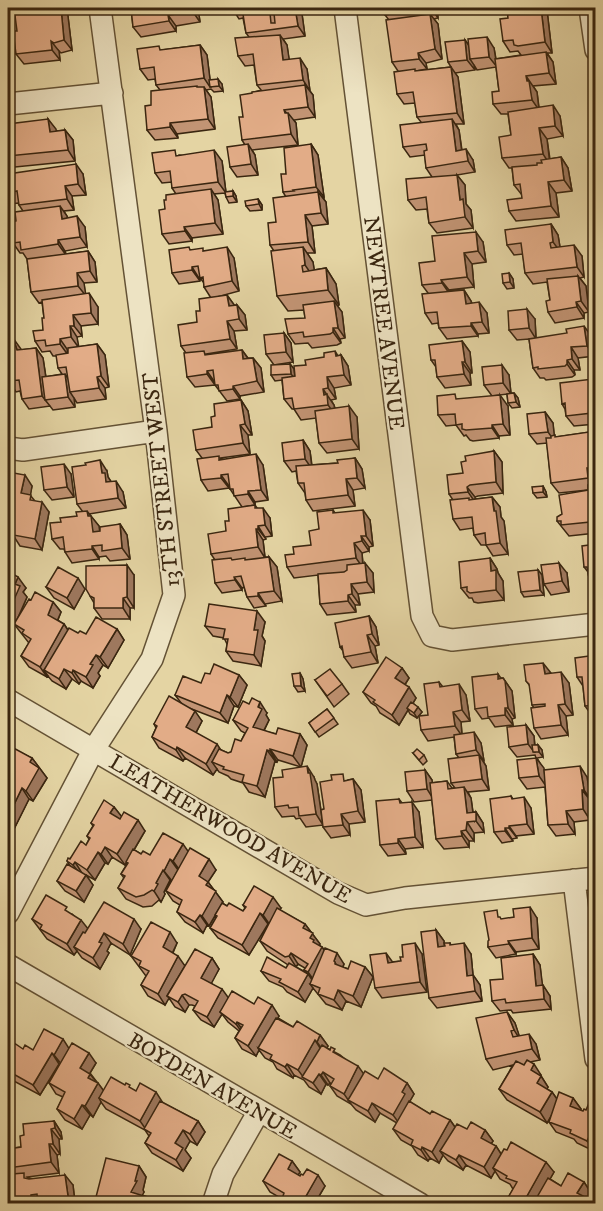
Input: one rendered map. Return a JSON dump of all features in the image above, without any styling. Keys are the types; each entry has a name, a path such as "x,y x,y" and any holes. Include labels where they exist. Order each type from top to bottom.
{"street":[{"name":"13TH STREET WEST","path":"8,914 94,749 152,659 174,595 156,431 100,8"},
{"name":"NEWTREE AVENUE","path":"345,8 422,616 432,636 452,640 596,624"},
{"path":"590,8 596,50"},
{"path":"8,104 112,93"},
{"path":"8,448 23,450 156,431"},
{"name":"LEATHERWOOD AVENUE","path":"8,700 338,893 366,905 405,898 596,878"},
{"path":"574,880 596,1059"},
{"name":"BOYDEN AVENUE","path":"8,965 420,1203"},
{"path":"213,1203 223,1174 259,1112"}],"building":[{"path":"14,8 61,8 64,40 54,43 51,41 52,50 16,54 13,31 17,31"},
{"path":"131,8 192,8 193,12 168,15 169,21 133,27"},
{"path":"242,8 295,8 298,26 246,33","holes":["270,13 274,13 275,23 271,23"]},
{"path":"384,8 430,8 385,15"},
{"path":"507,8 541,8 545,42 518,46 514,45 513,40 503,41 500,19 508,18"},
{"path":"430,14 435,49 418,53 419,59 392,62 386,20"},
{"path":"280,35 283,60 300,58 303,80 257,85 253,54 238,56 235,38"},
{"path":"487,37 489,57 470,59 468,39"},
{"path":"465,40 467,60 448,62 445,42"},
{"path":"200,45 204,78 156,85 154,67 140,69 137,49 159,46 160,50"},
{"path":"546,52 549,73 526,76 532,100 493,104 492,92 499,91 495,59"},
{"path":"451,67 457,113 417,117 413,92 397,94 394,72"},
{"path":"218,79 219,86 210,87 209,80"},
{"path":"305,85 308,107 284,110 288,113 291,134 242,140 239,117 243,117 240,95"},
{"path":"204,87 208,119 170,123 170,127 147,130 145,106 151,105 151,91"},
{"path":"553,105 555,126 539,128 543,154 502,158 499,137 511,135 508,112"},
{"path":"48,119 50,132 65,130 68,150 8,156 8,124"},
{"path":"452,119 456,151 466,149 468,161 426,168 424,151 427,150 426,144 403,147 400,125"},
{"path":"248,144 251,164 230,167 227,147"},
{"path":"311,144 316,187 283,192 281,174 286,174 284,148"},
{"path":"175,150 176,156 214,150 218,182 172,188 170,171 155,173 152,153"},
{"path":"561,157 564,180 548,182 551,206 509,211 507,200 522,198 520,184 514,185 512,167 537,165 537,163 542,163 541,160"},
{"path":"76,164 78,184 65,186 67,199 19,205 17,191 8,193 8,174"},
{"path":"457,175 465,217 429,223 426,197 408,200 406,179"},
{"path":"211,189 215,223 184,227 185,231 162,234 159,210 165,209 166,195"},
{"path":"233,191 233,196 226,197 225,192"},
{"path":"318,192 321,213 305,215 308,242 270,245 268,223 276,222 273,198"},
{"path":"258,199 259,204 246,206 245,201"},
{"path":"60,206 62,219 77,216 80,237 58,240 58,244 21,250 20,242 13,243 10,222 16,221 15,212"},
{"path":"551,224 553,242 550,243 551,248 574,245 577,267 525,273 521,243 507,245 505,230"},
{"path":"476,232 478,251 464,253 467,277 422,285 419,263 435,261 432,236"},
{"path":"189,247 190,250 203,248 203,251 227,247 232,281 204,287 198,266 192,267 192,270 172,273 169,250"},
{"path":"303,247 305,265 302,266 303,272 326,268 328,290 277,296 271,251"},
{"path":"88,251 90,271 77,273 78,286 31,292 27,259"},
{"path":"509,273 510,282 503,283 502,274"},
{"path":"578,276 581,301 576,302 577,307 548,312 546,301 550,300 547,279"},
{"path":"464,290 466,304 479,302 482,322 471,323 471,326 439,328 437,312 425,313 422,294"},
{"path":"89,293 91,313 73,315 74,326 70,326 71,337 60,339 60,344 46,346 45,340 35,341 33,331 43,330 42,300"},
{"path":"227,295 229,306 237,305 239,319 227,321 230,339 181,346 178,325 197,322 196,311 200,311 199,299"},
{"path":"334,301 338,328 333,328 333,332 304,337 303,332 288,334 285,319 305,318 303,305"},
{"path":"527,309 529,328 509,330 508,311"},
{"path":"584,326 587,346 571,347 572,359 567,360 565,366 533,368 529,339 567,333 566,329"},
{"path":"284,333 286,352 266,354 264,335"},
{"path":"13,338 17,350 36,348 42,396 22,399 19,380 8,381 8,339"},
{"path":"462,341 464,374 437,377 435,360 431,360 429,345"},
{"path":"97,344 101,376 97,377 99,388 70,392 66,367 58,368 56,355 68,353 68,348"},
{"path":"242,350 243,359 253,358 257,381 219,391 218,385 215,385 213,370 207,371 207,374 187,377 184,353 204,351 205,355"},
{"path":"335,351 336,356 341,355 344,375 327,377 328,388 323,389 324,395 327,394 328,405 294,409 292,398 284,399 282,378 295,376 294,366 306,365 305,360 324,357 324,353"},
{"path":"290,364 291,374 271,375 271,365"},
{"path":"502,365 503,383 484,385 482,367"},
{"path":"65,374 68,397 45,400 42,377"},
{"path":"593,379 594,390 590,395 592,413 566,416 560,383"},
{"path":"514,393 516,402 508,403 507,394"},
{"path":"455,394 456,399 500,395 503,424 492,425 492,428 466,430 462,429 462,424 456,425 455,414 438,415 437,396"},
{"path":"241,400 245,424 240,425 243,443 196,450 193,430 212,427 211,417 215,416 214,404"},
{"path":"349,406 352,439 319,443 315,411"},
{"path":"545,412 548,432 529,434 527,414"},
{"path":"596,431 596,451 589,451 592,468 587,468 588,478 551,483 546,438"},
{"path":"303,440 305,459 284,461 282,443"},
{"path":"494,451 496,482 470,485 467,487 468,492 449,494 447,475 463,473 461,462 466,461 465,456"},
{"path":"256,454 261,490 248,491 248,494 234,496 233,489 230,489 228,474 221,475 221,478 201,480 197,459 219,456 219,460"},
{"path":"355,458 357,478 346,479 348,495 306,500 304,483 298,483 296,466 338,463 337,460"},
{"path":"100,460 106,482 116,481 118,498 77,504 72,467"},
{"path":"64,464 67,487 44,490 41,467"},
{"path":"8,472 25,475 21,493 31,495 30,500 42,502 35,539 13,535 14,521 8,520"},
{"path":"596,484 596,504 593,504 594,515 590,515 590,522 561,525 561,521 557,521 557,517 562,514 559,495 588,490 588,485"},
{"path":"543,486 543,492 533,493 532,487"},
{"path":"492,497 500,543 486,545 485,533 474,535 472,517 453,519 450,500"},
{"path":"255,505 255,508 263,508 265,525 258,526 256,529 258,547 211,554 208,534 226,531 225,521 229,521 228,509"},
{"path":"333,510 333,513 363,510 366,536 361,536 362,541 354,543 356,558 287,567 285,555 294,554 293,547 311,545 309,531 319,529 317,512"},
{"path":"87,511 88,516 91,516 93,532 100,531 100,527 120,524 122,548 102,551 102,545 92,546 92,549 65,552 63,537 52,539 50,523 61,522 60,518 77,516 76,512"},
{"path":"596,544 596,578 589,578 587,567 584,567 582,546"},
{"path":"269,557 274,591 247,597 241,576 234,577 235,580 215,583 212,560"},
{"path":"490,558 491,571 496,570 496,590 470,593 467,587 461,588 459,562"},
{"path":"365,563 367,582 351,584 352,594 348,595 348,601 320,604 318,574 344,572 347,570 347,565"},
{"path":"559,563 562,581 544,584 541,565"},
{"path":"127,565 127,597 123,598 123,608 94,608 94,598 86,589 86,566"},
{"path":"58,567 78,578 67,598 46,587"},
{"path":"538,570 540,590 521,592 518,572"},
{"path":"8,571 18,577 15,584 20,586 9,611 8,610"},
{"path":"35,592 53,602 48,615 64,624 40,667 21,656 31,639 22,633 24,630 14,624"},
{"path":"209,604 257,611 254,630 258,630 254,655 226,651 228,639 223,639 225,629 205,626"},
{"path":"369,616 372,634 367,635 371,652 344,657 335,623"},
{"path":"96,617 117,629 100,657 96,655 90,664 93,665 86,677 73,670 72,673 64,669 59,679 44,670 69,628 86,634"},
{"path":"596,655 596,705 585,706 582,677 577,677 575,658"},
{"path":"386,657 402,668 395,678 409,687 392,715 363,692"},
{"path":"543,663 545,674 561,672 565,704 558,705 561,725 534,728 531,708 545,706 545,704 532,705 524,665"},
{"path":"214,664 239,675 220,713 175,695 183,676 201,683 205,673 210,674"},
{"path":"330,669 342,684 327,696 315,680"},
{"path":"300,673 301,686 294,686 292,674"},
{"path":"498,674 498,679 503,678 505,681 508,708 505,708 505,715 488,717 487,707 475,709 472,677"},
{"path":"439,682 440,687 459,684 462,710 453,712 455,726 421,730 419,716 428,715 424,684"},
{"path":"169,696 195,711 186,727 217,744 206,764 177,747 176,750 152,737 157,726 154,724"},
{"path":"252,698 260,702 258,707 262,709 253,727 276,734 278,728 300,734 293,756 267,750 257,786 242,782 244,775 223,769 224,767 212,762 219,749 231,752 235,739 241,741 248,728 233,720 243,701 249,704"},
{"path":"411,702 418,707 414,713 407,708"},
{"path":"327,709 334,718 315,732 309,723"},
{"path":"526,725 528,744 509,747 507,727"},
{"path":"474,732 476,750 456,754 454,735"},
{"path":"8,745 32,758 30,762 39,768 26,791 22,788 8,817"},
{"path":"532,745 538,745 539,752 533,752"},
{"path":"417,749 424,755 419,760 413,753"},
{"path":"479,755 482,779 451,783 448,759"},
{"path":"536,758 539,776 519,778 517,760"},
{"path":"307,766 316,814 299,816 298,807 289,808 288,805 275,807 273,778 283,777 282,770"},
{"path":"580,766 584,790 582,790 583,809 566,811 568,824 548,825 544,770"},
{"path":"425,770 427,789 407,791 405,772"},
{"path":"343,774 344,781 353,779 358,811 341,814 343,825 323,827 321,810 324,809 320,782 332,780 331,775"},
{"path":"447,781 448,789 464,787 467,813 476,812 476,821 467,822 466,830 461,831 462,836 436,839 430,783"},
{"path":"511,796 512,799 524,797 527,824 509,826 505,828 505,831 494,832 490,799"},
{"path":"399,799 400,803 412,802 415,837 398,839 398,843 380,845 376,801"},
{"path":"104,800 114,807 110,813 120,819 124,812 138,820 117,854 105,847 101,854 98,852 87,870 75,862 73,865 67,861 81,841 86,845 90,838 87,836 94,825 91,823"},
{"path":"163,833 183,844 173,861 170,859 163,870 154,891 136,897 118,888 125,876 121,874 133,849 141,854 143,851 150,855"},
{"path":"190,848 209,859 199,876 208,882 206,885 216,891 202,916 200,915 195,922 177,912 182,900 166,891"},
{"path":"67,864 86,875 76,891 57,881"},
{"path":"254,886 273,897 263,915 260,913 242,945 210,928 222,903 227,906 229,903 243,911 246,907 243,905"},
{"path":"46,895 67,907 65,910 81,920 67,944 40,929 42,925 32,919"},
{"path":"104,902 134,919 123,944 104,933 99,942 102,943 93,958 74,947"},
{"path":"530,907 532,938 508,941 509,944 488,947 484,912 497,910 498,917 501,919 514,917 513,909"},
{"path":"277,908 305,924 303,928 313,933 310,938 322,947 308,972 304,970 308,964 291,953 285,957 260,941"},
{"path":"151,922 170,932 163,947 178,956 158,994 141,985 149,971 139,966 141,961 131,956"},
{"path":"436,930 438,947 445,946 444,943 450,943 450,945 464,943 467,976 473,975 475,991 429,998 421,932"},
{"path":"415,943 420,982 375,988 370,955 386,953 388,963 401,961 402,945"},
{"path":"325,948 337,953 335,964 348,969 351,961 365,967 353,996 338,990 334,1000 318,994 320,988 310,984"},
{"path":"195,949 212,958 201,978 222,989 207,1017 193,1010 198,1001 185,994 178,1002 167,996"},
{"path":"533,954 536,986 543,985 544,999 506,1003 505,999 492,1001 490,980 503,979 501,958"},
{"path":"267,957 286,968 289,963 308,974 298,992 279,982 281,979 261,971"},
{"path":"232,991 254,1004 258,997 272,1005 248,1046 235,1038 243,1025 237,1022 236,1024 220,1012"},
{"path":"507,1012 514,1030 511,1031 513,1037 529,1034 532,1049 486,1059 476,1018"},
{"path":"276,1018 293,1027 297,1021 320,1035 298,1070 287,1064 285,1067 270,1059 272,1055 258,1048"},
{"path":"44,1029 63,1039 33,1085 8,1071 8,1058 14,1043 23,1049 25,1045 33,1050"},
{"path":"72,1043 89,1053 80,1068 90,1074 88,1078 98,1083 85,1106 82,1105 74,1119 57,1109 65,1092 49,1083"},
{"path":"322,1045 330,1050 331,1047 335,1049 333,1052 358,1066 344,1094 330,1086 334,1079 323,1072 313,1083 302,1077"},
{"path":"527,1060 534,1064 531,1070 541,1076 537,1083 552,1092 540,1112 499,1089 516,1061 524,1065"},
{"path":"384,1068 407,1083 402,1092 405,1094 393,1115 372,1103 368,1111 348,1100 365,1071 378,1079"},
{"path":"111,1077 125,1085 126,1083 130,1085 129,1087 136,1091 140,1083 156,1092 140,1121 99,1098"},
{"path":"559,1092 573,1098 570,1106 583,1111 589,1103 596,1106 596,1121 587,1141 570,1133 571,1130 549,1122"},
{"path":"160,1101 198,1121 190,1134 183,1130 175,1143 183,1148 176,1160 145,1143 151,1133 144,1129"},
{"path":"409,1101 430,1114 432,1111 450,1120 432,1152 411,1145 413,1140 393,1129"},
{"path":"54,1121 55,1128 51,1129 53,1144 49,1144 51,1162 8,1168 8,1149 21,1147 20,1136 24,1135 23,1124"},
{"path":"471,1122 485,1130 481,1138 496,1146 484,1167 459,1155 456,1160 440,1151 457,1124 467,1129"},
{"path":"511,1142 546,1162 523,1203 509,1196 517,1182 506,1178 507,1176 493,1168"},
{"path":"279,1154 292,1161 288,1169 300,1176 307,1169 318,1175 302,1203 288,1202 289,1200 283,1196 284,1193 263,1181"},
{"path":"106,1158 139,1166 135,1181 137,1181 131,1192 147,1197 145,1203 117,1203 96,1197"},
{"path":"24,1173 24,1178 29,1179 65,1175 69,1203 38,1203 37,1194 31,1195 31,1198 12,1200 10,1179 13,1179 12,1174"},
{"path":"568,1173 584,1182 577,1193 587,1198 584,1203 545,1203 536,1199 548,1178 561,1186"}]}
